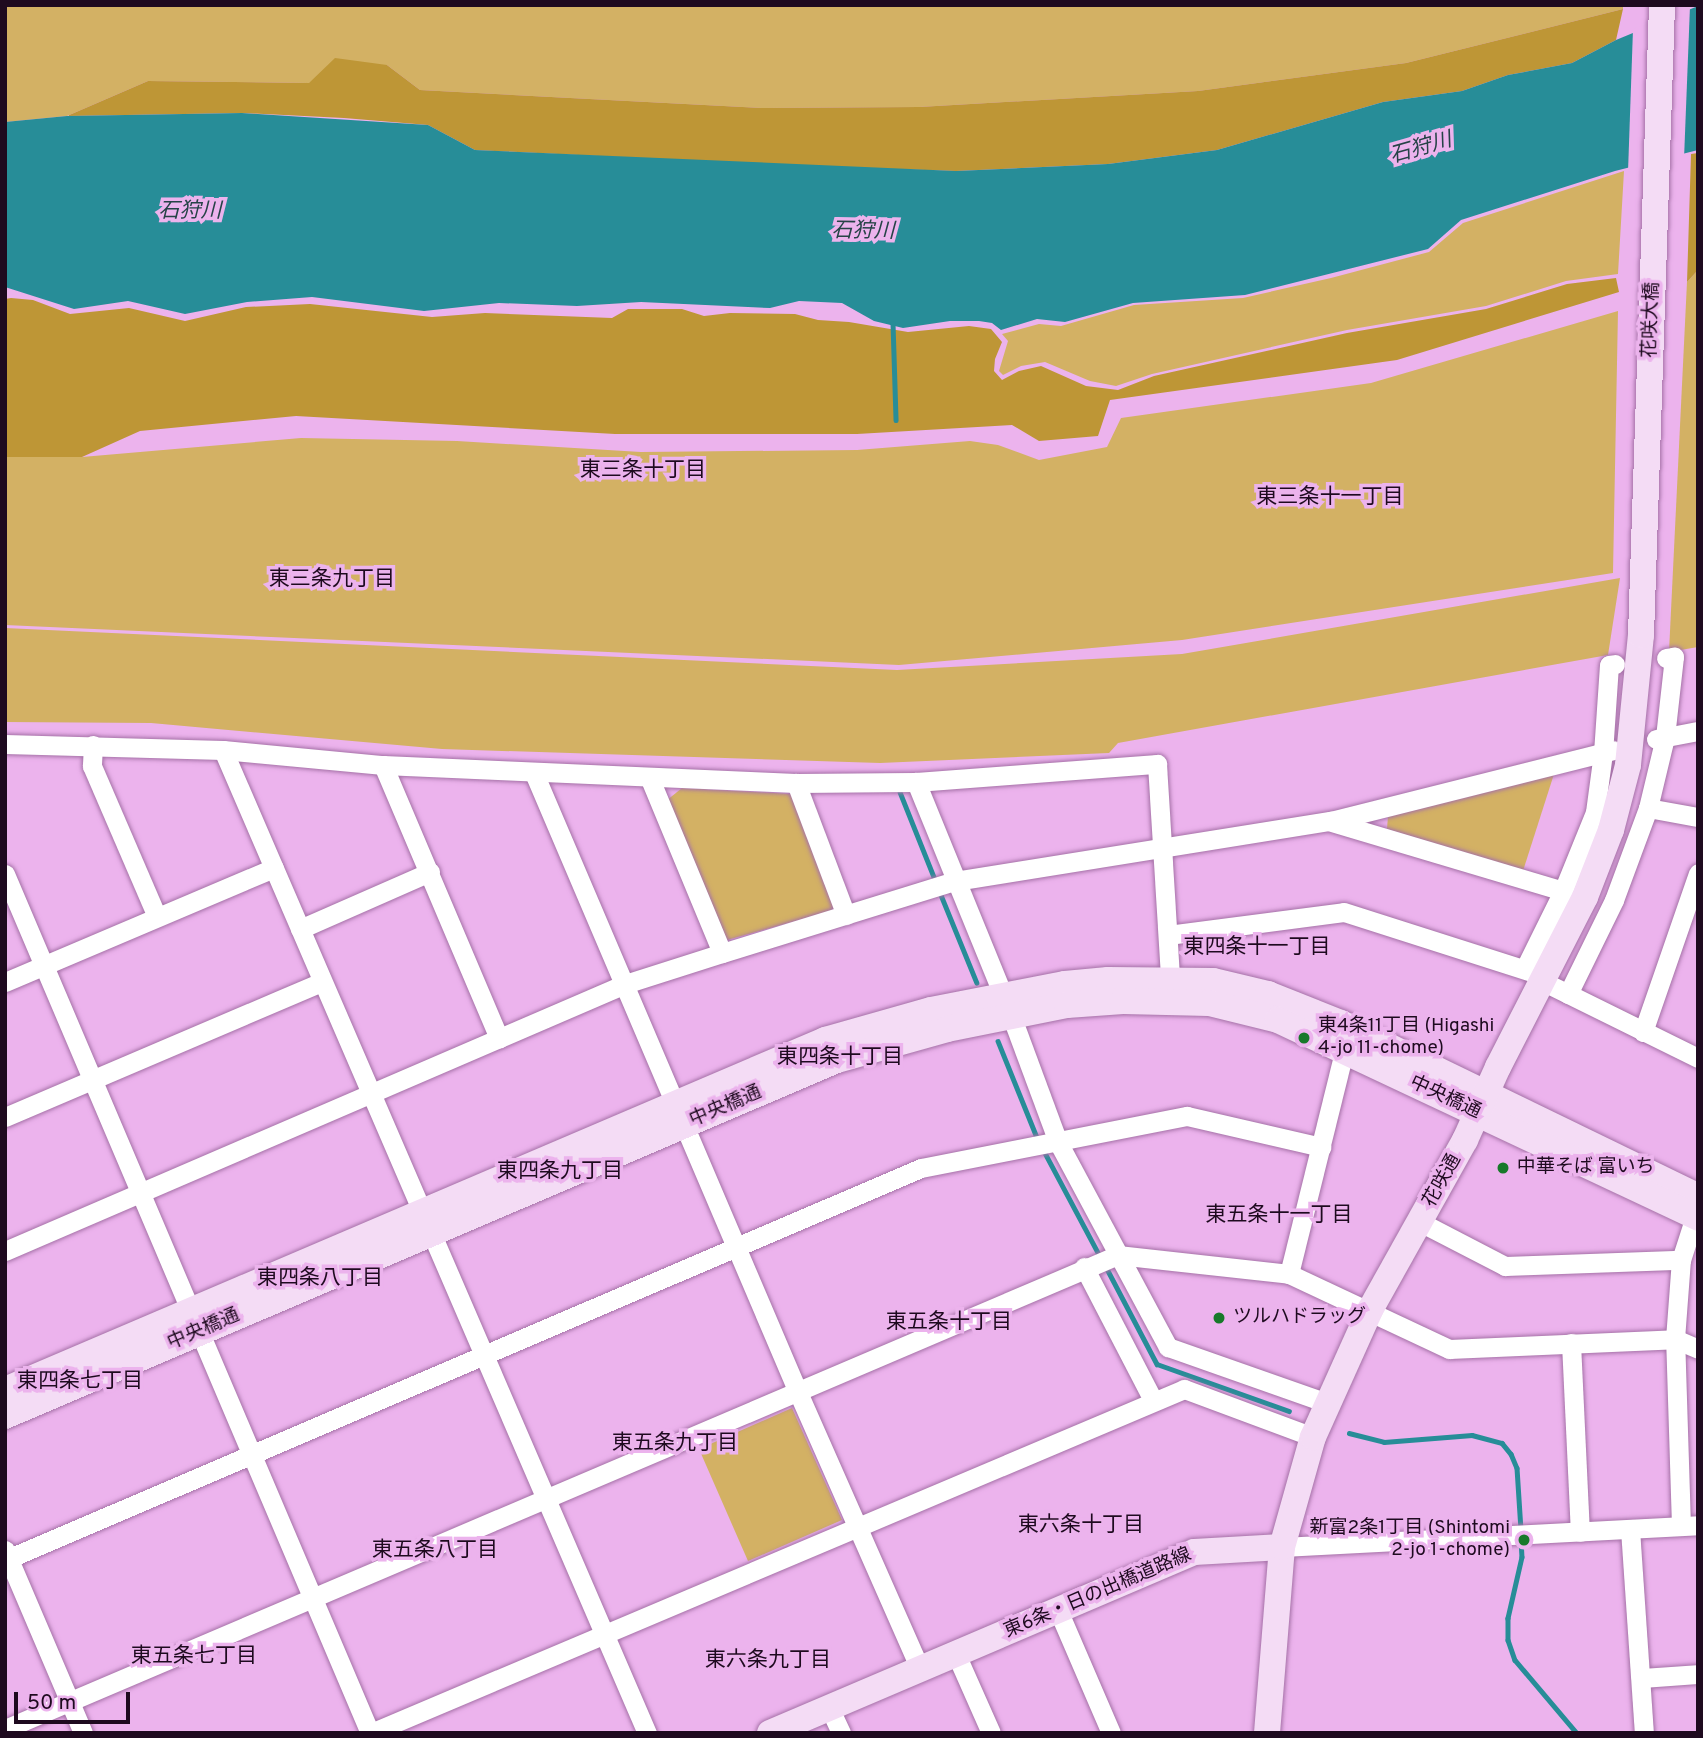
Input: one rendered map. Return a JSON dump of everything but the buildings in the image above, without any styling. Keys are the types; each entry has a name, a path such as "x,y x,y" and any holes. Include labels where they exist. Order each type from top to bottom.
{"street":[{"name":"花咲大橋","path":"1642,635 1662,5"},
{"name":"花咲通","path":"1267,1733 1282,1547 1313,1437 1370,1310 1482,1103 1537,975 1585,897 1611,830 1633,737 1642,635"},
{"path":"1568,994 1614,900 1648,808 1674,657 1666,658"},
{"path":"1537,975 1563,891 1595,812 1608,751 1609,665 1615,664"},
{"path":"1661,738 1698,731"},
{"path":"5,744 223,750 383,765 650,779 796,783 916,782 1157,764 1171,990"},
{"path":"93,745 93,766 157,917"},
{"path":"223,750 647,1733"},
{"path":"5,1251 625,984 722,953 943,885 1331,821 1608,751"},
{"path":"383,765 499,1038"},
{"path":"534,773 797,1390 920,1669"},
{"path":"650,779 722,953"},
{"path":"916,782 943,885 1007,1005 1045,1143 1101,1261 1153,1400"},
{"path":"796,783 846,915"},
{"path":"1648,808 1698,817"},
{"path":"1331,821 1563,891"},
{"path":"5,982 274,868"},
{"path":"300,929 430,872"},
{"path":"1643,1032 1698,873"},
{"path":"5,874 370,1733 856,1525 1184,1389 1313,1437"},
{"path":"1168,935 1344,912 1537,975 1568,994 1698,1058"},
{"name":"中央橋通","path":"5,1416 196,1322 681,1114 825,1041 871,1025 1007,1005 1108,980 1171,990 1209,1003 1278,1020 1344,1052 1482,1103"},
{"name":"中央橋通","path":"1171,990 1213,981 1268,994 1341,1023 1482,1103 1697,1209"},
{"path":"5,1117 322,982"},
{"path":"1289,1274 1344,1052"},
{"path":"83,1733 6,1556 252,1454 920,1168 1187,1116 1321,1147"},
{"path":"1689,1526 1675,1339 1681,1260 1697,1209"},
{"path":"1420,1222 1505,1266 1681,1260"},
{"path":"1101,1261 1168,1347 1327,1403"},
{"path":"5,1729 1101,1261 1289,1274 1449,1349 1675,1339 1698,1349"},
{"name":"中央橋通","path":"5,1390 196,1322"},
{"path":"1571,1343 1580,1532"},
{"name":"東6条・日の出橋道路線","path":"770,1733 1194,1552 1689,1526"},
{"path":"1630,1529 1644,1733"},
{"path":"1058,1610 1111,1733"},
{"path":"956,1654 990,1733"},
{"path":"1641,1678 1698,1674"},
{"path":"829,1707 841,1733"}],"shaded area":[{"path":"5,5 1623,5 1623,9 1406,63 1198,91 919,107 762,108 420,90 387,65 309,83 148,81 67,116 5,122"},
{"path":"1623,9 1616,40 1572,63 1508,75 1462,91 1383,102 1217,150 1108,164 956,171 801,166 475,150 428,125 344,118 242,113 67,116 148,81 309,83 335,58 387,65 420,90 762,108 919,107 1198,91 1406,63"},
{"path":"1698,153 1698,270 1687,282 1691,154"},
{"path":"1624,171 1618,274 1566,281 1486,306 1347,330 1152,374 1116,386 1090,381 1045,362 1021,366 1003,375 999,371 1008,341 1002,334 1039,324 1061,326 1134,305 1243,298 1331,278 1429,252 1463,223"},
{"path":"1698,270 1698,647 1669,652 1687,282"},
{"path":"1616,278 1619,292 1397,360 1110,400 1098,436 1039,441 1012,425 857,434 615,434 296,416 140,431 82,457 5,457 5,299 11,298 33,300 70,314 129,308 185,321 246,307 310,304 432,317 485,313 612,318 628,309 682,309 704,316 730,313 795,314 818,320 849,322 908,332 969,326 991,329 1002,342 995,359 994,371 1002,380 1019,371 1041,366 1086,386 1118,390 1154,376 1347,333 1486,309 1567,284"},
{"path":"1618,311 1613,573 1182,640 899,665 5,625 5,457 82,457 301,438 457,441 641,452 857,450 970,441 998,445 1039,460 1107,447 1121,418 1371,383"},
{"path":"1620,578 1608,655 1118,743 1109,753 880,763 442,749 151,723 5,722 5,628 897,670 1182,654"},
{"path":"1554,774 1523,871 1387,829 1388,816"},
{"path":"682,788 792,794 835,910 727,940 666,801"},
{"path":"792,1408 842,1520 748,1561 699,1449"}],"water":[{"name":"石狩川","path":"1698,6 1698,150 1615,171 1461,220 1428,249 1245,295 1133,303 1065,322 1037,319 1001,330 992,323 979,321 950,321 903,328 874,321 842,303 799,301 770,308 641,302 577,306 499,303 424,311 312,297 247,302 185,314 128,301 74,309 5,287 5,122 67,116 242,113 428,125 475,150 956,171 1108,164 1217,150 1383,102 1462,91 1508,75 1572,63 1616,40"}],"pier":[{"path":"1690,6 1684,159 1628,172 1633,29"}],"waterway":[{"path":"893,323 896,420"},
{"path":"900,792 936,882"},
{"path":"939,890 977,983"},
{"path":"998,1041 1038,1140"},
{"path":"1044,1151 1101,1258"},
{"path":"1105,1265 1157,1364 1289,1411"},
{"path":"1349,1433 1384,1442 1472,1435 1502,1443 1517,1468 1521,1530"},
{"path":"1521,1539 1522,1557 1508,1618 1508,1640 1515,1660 1577,1733"}],"place":[{"name":"東4条11丁目 (Higashi 4-jo 11-chome)","path":"1304,1038"},
{"name":"中華そば 富いち","path":"1503,1168"},
{"name":"ツルハドラッグ","path":"1219,1318"},
{"name":"新富2条1丁目 (Shintomi 2-jo 1-chome)","path":"1524,1540"}],"district":[{"name":"東三条十丁目","path":"643,471"},
{"name":"東三条十一丁目","path":"1330,498"},
{"name":"東三条九丁目","path":"332,580"},
{"name":"東四条十一丁目","path":"1257,948"},
{"name":"東四条十丁目","path":"840,1058"},
{"name":"東四条九丁目","path":"560,1172"},
{"name":"東五条十一丁目","path":"1279,1216"},
{"name":"東四条八丁目","path":"320,1279"},
{"name":"東五条十丁目","path":"949,1323"},
{"name":"東四条七丁目","path":"80,1382"},
{"name":"東五条九丁目","path":"675,1444"},
{"name":"東六条十丁目","path":"1081,1526"},
{"name":"東五条八丁目","path":"435,1551"},
{"name":"東五条七丁目","path":"194,1657"},
{"name":"東六条九丁目","path":"768,1661"}]}
